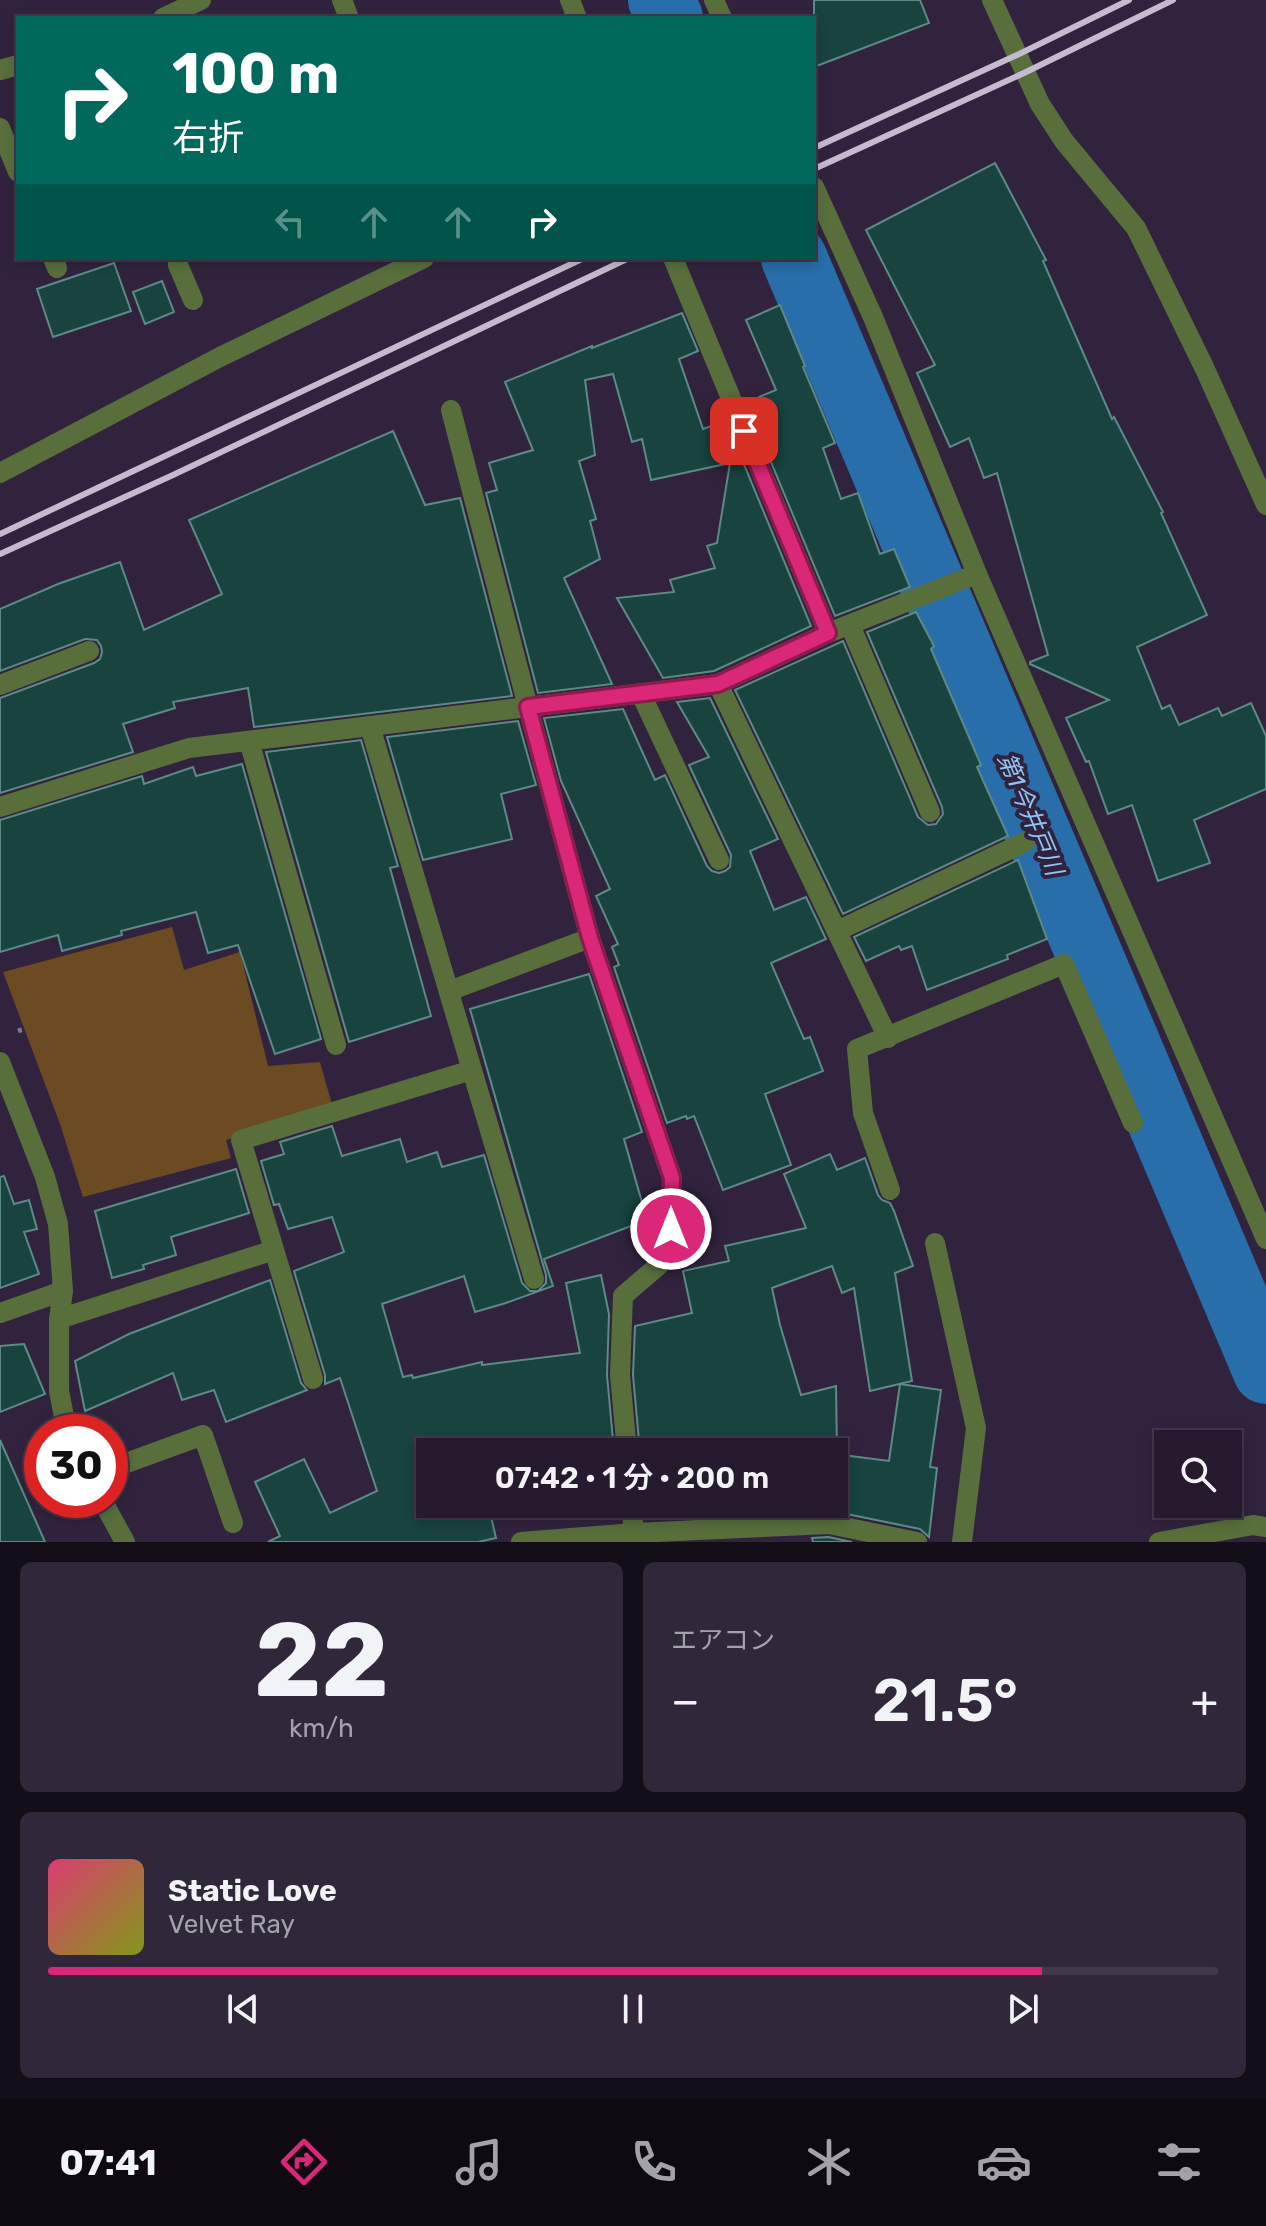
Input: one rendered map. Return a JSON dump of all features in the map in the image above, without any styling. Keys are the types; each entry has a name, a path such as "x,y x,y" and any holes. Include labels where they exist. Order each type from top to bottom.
{"street":[{"path":"992,0 1024,73 1064,141 1136,228 1204,367 1266,505"},
{"path":"169,16 190,9"},
{"path":"0,128 16,167"},
{"path":"816,191 873,317 977,574 1266,1239"},
{"path":"178,260 193,300"},
{"path":"0,473 220,357 420,260"},
{"path":"674,260 828,633"},
{"path":"451,410 590,938 672,1178 671,1229 658,1266 623,1296 620,1375 626,1438"},
{"path":"0,807 189,748 718,684 828,633 977,574"},
{"path":"850,625 930,812"},
{"path":"0,685 89,651"},
{"path":"718,684 888,1038"},
{"path":"641,694 719,860"},
{"path":"370,726 534,1279"},
{"path":"249,741 336,1045"},
{"path":"837,931 1025,842"},
{"path":"449,991 590,938"},
{"path":"890,1190 863,1113 857,1049 1064,964 1133,1123"},
{"path":"0,1062 45,1177 58,1224 63,1291 59,1319 59,1391 63,1414"},
{"path":"313,1379 241,1140 472,1070"},
{"path":"935,1243 976,1428 962,1542"},
{"path":"59,1319 274,1250"},
{"path":"0,1313 63,1291"},
{"path":"128,1462 203,1435 233,1523"},
{"path":"112,1518 125,1542"},
{"path":"632,1518 634,1533"},
{"path":"521,1542 634,1533 802,1534 829,1524 917,1542"},
{"path":"1159,1542 1253,1525 1266,1527"}],"shaded area":[{"path":"172,927 184,970 240,952 268,1066 320,1062 333,1108 226,1140 231,1158 83,1197 60,1124 3,972"}],"building":[{"path":"814,0 920,0 929,23 816,66"},
{"path":"995,163 1046,260 1043,261 1112,419 1114,417 1163,512 1207,615 1137,647 1162,709 1170,705 1179,725 1218,708 1222,716 1251,703 1266,736 1266,789 1194,820 1210,863 1158,881 1132,805 1108,814 1089,761 1086,762 1066,718 1109,700 1030,664 1048,655 997,473 984,478 969,438 950,447 917,373 935,365 866,230"},
{"path":"114,263 131,311 53,337 37,289"},
{"path":"162,281 174,312 145,324 133,292"},
{"path":"780,305 835,443 823,448 841,499 858,493 880,554 894,549 910,587 835,616 751,414 764,410 759,397 776,390 746,320"},
{"path":"682,313 698,351 679,359 703,429 726,421 811,626 714,671 663,678 617,598 674,592 670,580 715,568 707,546 717,543 730,463 651,480 642,439 632,442 613,374 585,380 595,455 579,461 596,519 590,521 600,559 564,578 612,684 538,693 486,493 497,490 489,463 533,450 505,382"},
{"path":"393,431 425,505 460,498 512,696 254,727 248,688 173,702 175,708 123,724 133,752 0,793 0,698 94,663 100,659 102,652 97,640 85,639 0,671 0,609 120,562 144,630 222,594 189,520"},
{"path":"916,612 934,646 931,649 1008,836 843,914 735,690 843,641 918,817 928,825 936,824 943,814 942,807 867,632"},
{"path":"710,698 778,839 750,851 774,910 806,897 826,939 771,963 804,1039 810,1037 823,1071 765,1094 791,1165 723,1190 694,1116 667,1123 614,967 619,965 612,947 618,944 596,896 610,889 561,781 544,718 623,709 655,780 665,775 707,866 719,873 730,867 731,855 689,765 709,757 677,702"},
{"path":"518,721 536,785 501,794 512,839 423,860 387,737"},
{"path":"361,740 398,866 390,868 431,1016 349,1042 266,752"},
{"path":"242,764 321,1039 275,1054 238,945 208,953 196,912 121,931 122,935 62,951 58,935 0,952 0,820 142,776 144,784 193,767 196,776"},
{"path":"1018,860 1047,939 1007,955 1008,959 927,990 912,946 901,950 899,946 866,961 854,937"},
{"path":"589,974 642,1132 624,1139 647,1220 544,1259 553,1286 506,1303 475,1312 464,1276 382,1304 403,1377 412,1375 413,1378 482,1362 482,1365 580,1353 566,1283 601,1275 609,1314 607,1375 613,1438 416,1438 416,1518 491,1518 496,1538 478,1542 268,1542 280,1536 255,1482 304,1459 330,1513 377,1491 340,1378 325,1384 294,1271 344,1252 332,1217 288,1229 279,1204 274,1205 261,1161 284,1154 280,1142 332,1126 342,1156 400,1139 407,1162 437,1152 442,1167 484,1155 522,1283 530,1291 538,1291 546,1283 470,1009"},
{"path":"830,1154 837,1170 865,1158 878,1195 890,1203 894,1211 913,1266 895,1273 912,1381 870,1391 854,1288 842,1293 832,1266 772,1288 801,1395 836,1386 837,1438 639,1438 633,1375 635,1326 692,1313 683,1271 729,1261 725,1246 806,1228 784,1174"},
{"path":"236,1169 249,1213 171,1237 176,1255 112,1278 95,1211"},
{"path":"4,1176 14,1204 29,1200 37,1229 24,1232 39,1274 0,1288 0,1177"},
{"path":"270,1280 301,1383 307,1390 226,1422 214,1390 182,1400 173,1373 85,1411 75,1361 129,1334"},
{"path":"24,1344 45,1394 0,1412 0,1346"},
{"path":"900,1384 941,1390 930,1467 937,1468 929,1537 920,1529 848,1514 848,1456 889,1461"},
{"path":"0,1440 24,1494 24,1518 34,1518 45,1542 0,1542"},
{"path":"828,1537 852,1542 813,1542 812,1538"}],"waterway":[{"name":"第1今井戸川","path":"661,0 669,16"},
{"name":"第1今井戸川","path":"795,260 1266,1371"}],"railway":[{"path":"816,147 1129,0"},
{"path":"816,168 1024,73 1173,0"},
{"path":"0,534 580,260"},
{"path":"0,554 625,260"}],"route":[{"path":"671,1229 672,1178 590,938 528,707 718,684 828,633 744,431"}]}
